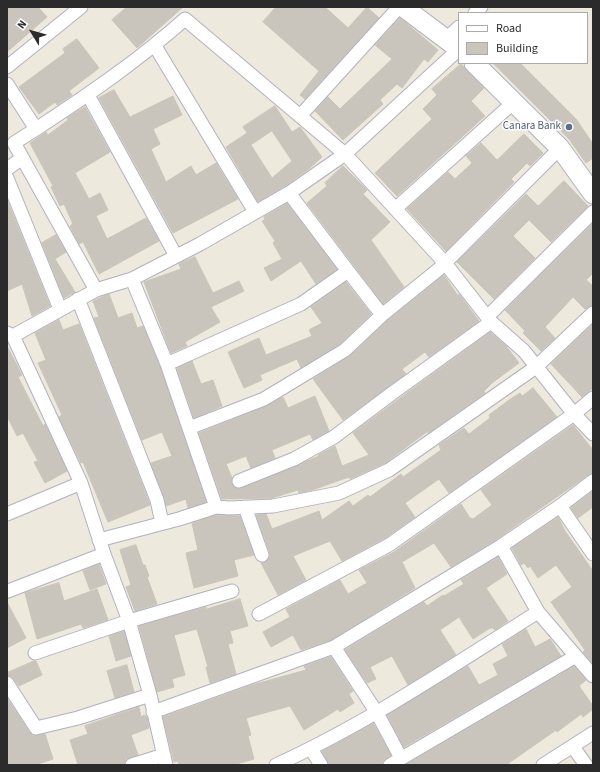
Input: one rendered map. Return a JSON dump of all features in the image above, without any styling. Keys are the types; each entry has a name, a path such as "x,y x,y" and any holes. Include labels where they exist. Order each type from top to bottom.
{"main road":[{"path":"403,7 456,41"},
{"path":"475,64 560,148 590,183"}],"street":[{"path":"7,67 81,7"},
{"path":"300,116 399,7"},
{"path":"96,290 21,159 14,143 88,95 155,46 185,19 345,154 445,263 489,320 524,351 574,414 593,434"},
{"path":"132,765 165,760 150,695 129,621 104,554 81,483 10,334 60,309 78,298 96,290 132,279 290,193 345,154 456,41"},
{"path":"155,46 256,212"},
{"path":"7,84 36,129"},
{"path":"88,95 176,256"},
{"path":"395,210 514,102"},
{"path":"189,428 264,399 345,350 382,315 445,263 560,148"},
{"path":"7,169 21,159"},
{"path":"7,178 60,309"},
{"path":"290,193 382,315"},
{"path":"239,481 294,459 334,437 489,320 593,212"},
{"path":"167,364 301,304 348,271"},
{"path":"132,279 167,364 216,506"},
{"path":"78,298 157,500 162,523"},
{"path":"100,540 216,506 229,508 273,506 339,493 389,470 536,367 593,314"},
{"path":"259,614 389,544 574,414 593,398"},
{"path":"153,712 334,647 501,546 560,506 593,481"},
{"path":"7,514 81,483"},
{"path":"560,506 593,554"},
{"path":"245,507 262,555"},
{"path":"501,546 538,612 593,676"},
{"path":"8,591 104,554"},
{"path":"36,653 129,621 232,591"},
{"path":"276,765 377,713 538,612"},
{"path":"334,647 377,713 395,763 576,656"},
{"path":"7,683 36,728 78,718 150,695"},
{"path":"543,765 593,733"},
{"path":"573,747 586,765"},
{"path":"311,748 321,765"}],"building":[{"path":"7,7 38,7 47,17 7,52"},
{"path":"127,7 183,7 137,48 112,20"},
{"path":"276,7 325,7 348,28 367,7 379,18 305,99 300,95 319,71 263,22"},
{"path":"400,18 438,50 428,62 424,59 402,88 397,84 380,100 383,104 343,140 315,111 328,97 340,109 392,59 375,45"},
{"path":"77,39 99,68 69,91 72,95 57,105 55,102 39,114 19,87 65,53 63,49"},
{"path":"461,64 484,88 471,101 485,116 397,196 375,173 432,119 423,109 437,95 432,89"},
{"path":"494,64 521,64 576,119 593,144 593,158 586,163 569,139"},
{"path":"114,90 130,117 173,96 182,115 153,129 160,144 151,149 166,182 191,166 196,175 216,163 238,199 173,233 99,98"},
{"path":"275,106 292,132 300,127 322,157 310,168 285,186 258,202 226,147 247,133 243,127","holes":["272,131 292,161 272,178 251,145"]},
{"path":"85,107 110,152 75,173 89,199 100,193 108,210 96,216 107,239 146,218 159,241 99,274 83,242 79,244 70,226 73,224 64,204 60,206 51,187 53,186 30,143 46,132 48,135 68,120 67,118"},
{"path":"524,134 543,153 530,166 527,163 511,179 514,182 446,251 407,209 448,172 455,179 472,163 466,156 481,143 497,160"},
{"path":"343,166 367,190 363,194 390,222 371,240 404,287 383,304 307,203 327,186 325,183"},
{"path":"564,181 588,206 551,242 529,220 513,236 535,258 494,299 457,262 526,194 538,206"},
{"path":"7,200 50,306 32,316 22,284 7,291"},
{"path":"287,203 337,269 316,284 301,261 271,281 264,268 282,259 273,243 275,241 262,221 265,220 264,217"},
{"path":"593,223 593,273 586,280 593,286 593,305 585,309 573,297 545,327 555,338 541,351 523,333 525,331 505,310"},
{"path":"56,235 66,252 55,259 75,292 64,298 42,243"},
{"path":"195,257 213,293 239,281 244,291 211,307 220,322 185,342 187,346 171,353 144,282 181,269 179,264"},
{"path":"444,275 458,296 459,294 479,321 429,357 425,352 402,369 406,374 343,420 313,379 350,356 387,321"},
{"path":"346,282 371,314 340,344 301,368 297,359 260,375 262,380 244,388 228,352 259,338 266,355 312,336 309,330 322,323 311,307"},
{"path":"109,294 118,318 132,313 137,328 143,326 160,367 206,502 188,508 186,499 166,506 151,463 172,456 162,432 142,440 94,318 99,317 93,301"},
{"path":"59,320 63,330 79,324 150,505 108,522 83,462 81,463 59,417 62,415 38,363 46,360 35,333"},
{"path":"593,324 593,388 582,397 551,364"},
{"path":"490,332 506,346 519,363 492,383 484,391 485,393 428,433 428,431 385,463 350,479 349,477 299,493 298,490 272,498 222,499 199,433 267,406 283,397 288,408 315,396 329,431 313,440 310,434 272,450 275,458 251,468 246,456 226,464 232,478 232,484 237,489 242,488 319,456 318,455 335,446 342,466 369,455 353,433"},
{"path":"7,346 22,375 18,377 43,426 45,424 67,471 45,483 34,462 38,461 23,433 17,436 7,416"},
{"path":"192,361 201,384 213,380 222,406 194,418 177,368"},
{"path":"533,388 557,417 449,493 439,479 405,503 415,517 385,538 342,561 330,541 293,556 306,580 278,595 261,563 268,560 270,553 256,515 266,514 272,529 319,511 322,520 349,501 353,506 368,495 370,497 401,474 403,477 441,450 439,445 464,428 469,434 490,418 489,415 509,400 520,393 522,396"},
{"path":"573,425 593,450 593,473 497,539 451,567 434,543 402,562 415,588 331,640 301,650 293,635 271,647 263,632 290,617 286,609 340,580 348,594 367,583 359,570 394,552 461,504 470,518 473,519 492,505 481,490"},
{"path":"593,491 593,507 578,518 571,508"},
{"path":"217,515 240,516 254,555 234,560 238,576 194,588 186,553 198,550 192,523"},
{"path":"558,517 565,531 593,571 593,664 583,652 585,650 551,602 572,587 556,565 538,578 530,566 528,568 524,563 521,565 512,548"},
{"path":"136,545 143,565 145,565 149,576 147,577 157,604 135,611 126,587 131,585 120,550"},
{"path":"498,557 507,574 486,588 508,621 495,630 490,628 473,639 459,617 440,630 456,655 408,685 392,656 370,667 376,679 367,683 345,650 424,602 427,606 443,595 444,596 464,584 461,580"},
{"path":"99,564 106,584 90,590 83,571"},
{"path":"59,583 64,601 97,589 108,620 83,628 81,624 37,639 25,593"},
{"path":"240,599 248,626 230,631 233,643 228,644 236,674 210,683 206,667 208,667 197,629 174,635 185,675 172,679 174,687 157,692 139,626"},
{"path":"7,602 26,638 7,648"},
{"path":"526,629 535,647 550,639 561,656 404,747 387,715 468,666 479,685 498,675 493,664 508,656 502,644"},
{"path":"124,631 131,656 116,661 109,636"},
{"path":"331,657 353,691 349,694 354,703 340,712 338,709 304,730 290,706 246,718 251,735 248,736 254,759 233,765 179,765 178,761 174,762 163,717 252,685 306,670 304,666"},
{"path":"36,661 42,675 19,686 13,678 7,675 7,673"},
{"path":"127,665 134,692 115,698 107,671"},
{"path":"574,666 586,680 579,686 593,706 593,709 583,717 581,714 557,732 556,730 506,765 406,765"},
{"path":"7,698 33,736 45,734 53,759 35,765 7,765"},
{"path":"139,707 141,717 144,715 147,717 149,728 131,735 138,755 126,759 124,765 78,765 70,740 88,734 85,726"},
{"path":"373,723 391,755 383,761 382,765 329,765 322,751"}],"place":[{"name":"Canara Bank","path":"569,127"}]}
